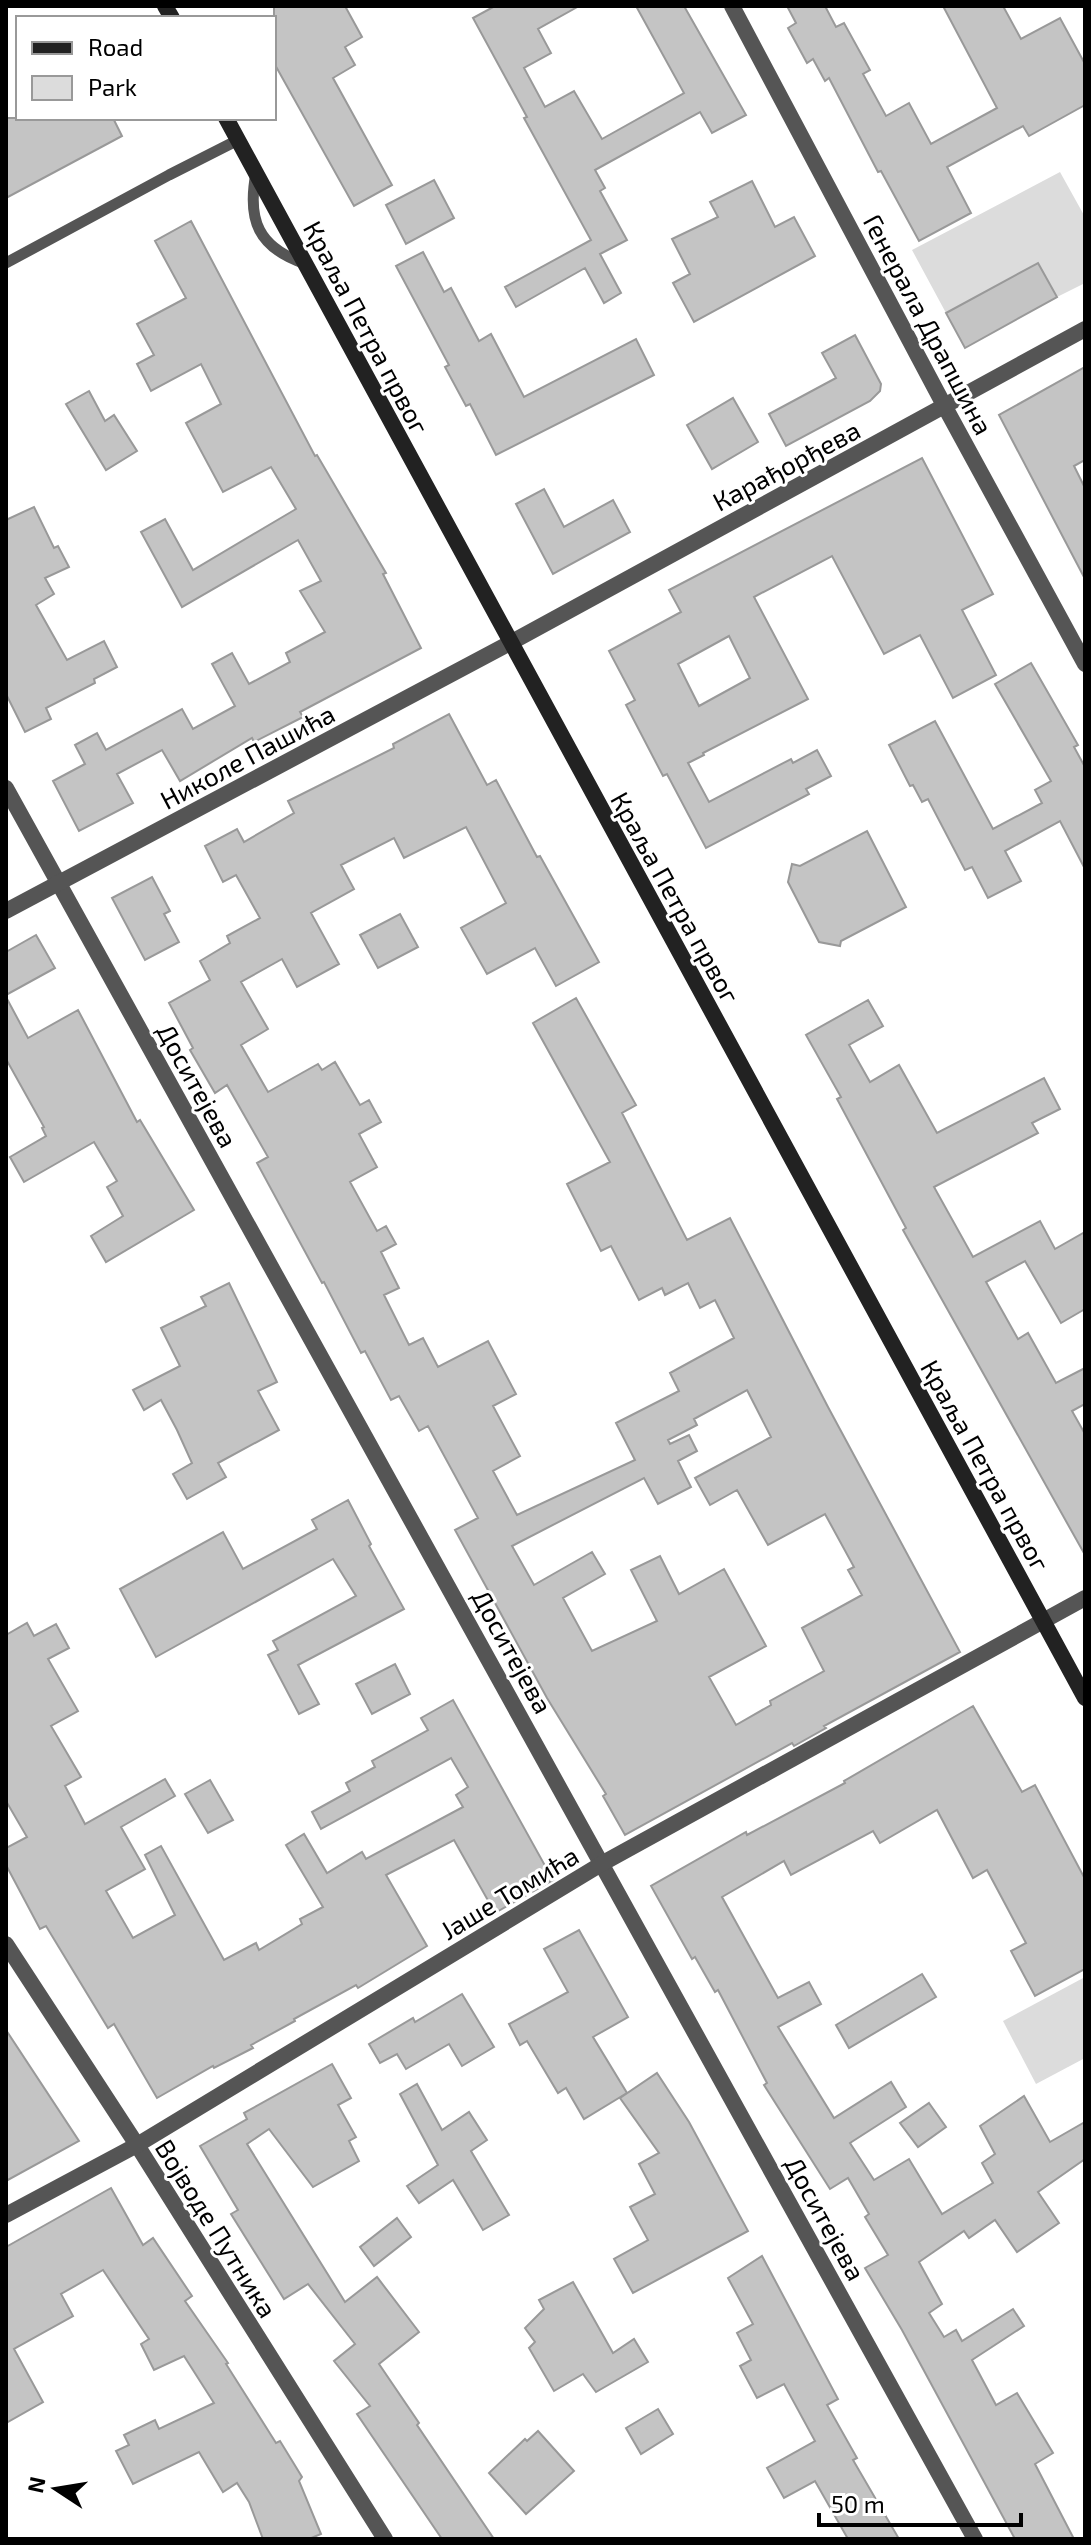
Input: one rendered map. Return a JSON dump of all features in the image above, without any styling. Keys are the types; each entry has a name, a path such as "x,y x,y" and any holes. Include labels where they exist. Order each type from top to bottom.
{"street":[{"name":"Генерала Драпшина","path":"732,6 1085,664"},
{"name":"Краља Петра првог","path":"227,120 1085,1698"},
{"name":"Карађорђева","path":"510,643 1085,329"},
{"name":"Николе Пашића","path":"6,911 510,643"},
{"name":"Доситејева","path":"6,788 975,2539"},
{"name":"Јаше Томића","path":"6,2215 137,2145 603,1863 1085,1598"},
{"name":"Војводе Путника","path":"6,1944 137,2145 385,2539"}],"lane":[{"path":"6,263 238,140"},
{"path":"256,172 252,205 257,227 263,238 279,253 306,264"}],"green space":[{"path":"1060,172 1085,217 1085,283 1057,297 1038,263 946,313 912,250"},
{"path":"1085,1977 1085,2058 1036,2084 1003,2021"}],"building":[{"path":"274,6 345,6 362,37 345,47 355,65 333,78 392,185 354,206 276,67"},
{"path":"495,6 579,6 538,29 551,53 524,68 545,107 574,91 602,139 684,93 636,6 684,6 746,115 712,133 700,112 595,170 605,188 600,191 627,240 600,254 621,293 604,303 585,268 516,307 505,287 591,240 473,18"},
{"path":"787,6 825,6 836,27 844,23 870,70 863,74 886,116 909,103 931,144 997,108 943,6 1003,6 1021,39 1060,18 1085,64 1085,105 1029,136 1023,126 947,167 971,213 919,241 881,171 878,172 829,78 825,81 813,59 807,63 788,28 796,23"},
{"path":"6,118 114,120 122,136 6,198"},
{"path":"434,180 454,218 406,244 386,205"},
{"path":"752,181 775,227 794,217 815,256 694,322 673,283 690,274 672,239 718,217 710,202"},
{"path":"191,221 315,456 386,573 383,574 421,648 300,712 303,717 254,742 252,738 180,781 162,750 117,774 133,803 79,831 53,781 85,764 75,745 97,733 106,750 182,709 193,729 235,706 212,664 232,653 249,684 290,662 286,653 325,632 300,591 321,581 298,540 182,607 141,532 165,519 193,570 296,509 271,467 223,492 186,423 221,404 201,364 151,391 137,364 154,355 137,324 186,298 155,241"},
{"path":"423,252 444,292 451,288 479,341 491,334 524,397 636,339 654,375 496,455 470,404 466,406 445,367 449,365 396,266"},
{"path":"1038,263 1057,297 965,348 946,313"},
{"path":"855,335 881,384 880,391 870,401 786,446 769,414 836,378 822,353"},
{"path":"1085,367 1085,460 1074,466 1085,488 1085,579 999,415"},
{"path":"89,391 105,421 114,415 137,451 106,470 66,404"},
{"path":"733,398 758,442 712,469 687,425"},
{"path":"922,458 993,594 962,610 996,675 953,698 920,635 884,654 832,556 754,597 808,699 688,763 709,802 791,759 793,763 817,750 831,776 806,789 809,794 706,848 626,705 635,700 609,651 681,612 669,590","holes":["729,636 750,678 699,706 678,664"]},
{"path":"544,489 564,527 613,500 630,532 553,574 516,504"},
{"path":"34,507 54,548 58,546 69,567 45,578 54,594 36,605 67,660 104,641 117,667 94,679 95,683 46,708 51,719 25,732 6,694 6,520"},
{"path":"1031,663 1078,745 1074,747 1085,767 1085,869 1060,821 1005,851 1021,881 988,898 972,867 965,870 928,799 922,802 913,785 910,786 889,745 935,721 993,829 1042,803 1035,790 1051,781 995,684"},
{"path":"449,714 487,785 496,780 599,962 556,986 535,948 487,974 461,928 506,903 466,827 404,858 394,838 341,865 354,889 311,913 339,964 297,987 282,959 241,982 268,1029 241,1045 268,1092 318,1064 322,1070 335,1062 360,1105 369,1100 381,1122 359,1134 377,1167 350,1182 377,1231 386,1226 396,1244 381,1252 399,1288 384,1295 409,1345 423,1338 438,1367 488,1341 516,1394 493,1406 520,1456 493,1471 517,1515 635,1460 616,1423 679,1391 670,1373 734,1338 715,1300 700,1308 688,1283 665,1295 662,1288 639,1300 611,1246 601,1251 567,1184 610,1162 533,1023 576,998 636,1105 622,1113 687,1240 730,1218 960,1652 824,1726 826,1728 794,1746 792,1743 625,1835 603,1796 606,1794 547,1698 455,1530 478,1518 428,1426 419,1431 399,1396 391,1400 365,1351 361,1353 257,1163 268,1157 227,1085 215,1093 190,1050 193,1048 169,1003 210,980 200,961 230,943 227,936 260,918 236,875 223,882 205,846 237,829 244,842 294,813 288,801 394,748 393,744","holes":["747,1390 771,1437 695,1478 710,1505 737,1490 768,1545 825,1514 854,1567 848,1570 862,1595 802,1628 824,1671 770,1701 771,1705 736,1725 709,1677 766,1646 724,1569 679,1594 660,1556 631,1570 657,1621 592,1651 563,1598 605,1574 592,1552 534,1585 512,1546 644,1478 658,1504 691,1487 678,1461 697,1451 689,1435 670,1444 668,1440 697,1425 694,1419"]},
{"path":"867,831 906,907 841,941 840,946 819,942 788,882 792,864 800,866"},
{"path":"152,877 170,911 164,914 179,942 145,960 112,898"},
{"path":"400,914 418,947 378,968 360,935"},
{"path":"36,935 55,968 6,995 6,952"},
{"path":"6,997 28,1038 78,1010 137,1122 140,1120 194,1210 106,1262 91,1236 123,1216 107,1187 117,1181 94,1142 24,1182 10,1157 46,1136 6,1059"},
{"path":"868,1000 883,1026 849,1045 870,1082 899,1065 937,1133 1044,1078 1060,1109 1032,1123 1038,1133 934,1187 973,1257 1040,1221 1055,1249 1085,1232 1085,1309 1061,1323 1025,1261 986,1282 1018,1339 1028,1333 1056,1383 1085,1368 1085,1404 1072,1411 1085,1434 1085,1555 903,1230 906,1228 837,1099 841,1097 806,1035"},
{"path":"229,1283 277,1382 258,1391 279,1430 218,1463 226,1477 187,1499 173,1474 192,1463 177,1430 161,1400 144,1410 133,1390 180,1366 161,1328 206,1306 201,1297"},
{"path":"348,1500 404,1609 298,1665 319,1704 299,1714 268,1655 278,1650 273,1641 356,1596 333,1559 156,1657 120,1589 223,1532 243,1569 317,1529 312,1520"},
{"path":"27,1623 34,1636 56,1624 69,1648 48,1659 78,1711 51,1726 81,1777 65,1786 85,1824 165,1779 175,1796 121,1827 145,1869 106,1891 133,1938 175,1915 145,1855 161,1846 224,1960 256,1943 259,1950 302,1924 300,1919 323,1907 286,1845 304,1834 327,1873 362,1852 366,1859 463,1807 456,1795 468,1787 451,1758 321,1829 312,1812 350,1791 346,1783 375,1767 372,1761 428,1730 421,1718 453,1700 553,1880 495,1913 454,1840 386,1875 427,1946 358,1988 356,1985 294,2019 251,2045 253,2048 213,2066 157,2098 114,2024 108,2028 46,1926 40,1929 6,1865 6,1848 27,1837 6,1801 6,1635"},
{"path":"395,1664 410,1694 372,1714 356,1684"},
{"path":"973,1706 1022,1792 1035,1785 1085,1879 1085,1969 1035,1996 1011,1951 1026,1943 987,1870 973,1878 937,1810 880,1843 873,1831 791,1875 784,1861 722,1897 778,1998 809,1982 821,2004 778,2027 834,2118 891,2082 906,2107 850,2143 874,2180 909,2159 942,2214 993,2183 982,2163 995,2154 980,2126 1024,2096 1050,2142 1085,2122 1085,2159 1038,2192 1059,2223 1017,2252 995,2220 969,2238 964,2231 919,2262 942,2304 929,2313 944,2337 956,2330 962,2341 1013,2309 1024,2326 972,2360 996,2405 1017,2393 1053,2453 1035,2464 1074,2539 1015,2539 865,2268 888,2255 865,2217 869,2214 848,2178 830,2189 764,2085 767,2083 718,1990 715,1992 695,1957 692,1959 651,1886 746,1832 747,1835 845,1783"},
{"path":"210,1780 233,1820 208,1833 185,1794"},
{"path":"579,1930 628,2017 593,2037 627,2093 584,2119 566,2088 558,2093 527,2041 520,2045 509,2024 568,1992 544,1949"},
{"path":"922,1974 936,1997 849,2048 836,2025"},
{"path":"462,1994 494,2047 462,2066 449,2044 406,2069 397,2054 380,2063 369,2044 413,2018 415,2022"},
{"path":"6,2030 79,2141 6,2181"},
{"path":"332,2064 351,2098 338,2105 356,2137 349,2141 359,2161 313,2187 269,2129 247,2144 345,2302 377,2277 419,2332 379,2364 494,2539 442,2539 357,2414 370,2406 334,2361 355,2344 308,2284 284,2299 231,2214 238,2210 200,2146 247,2119 244,2113"},
{"path":"657,2073 689,2122 748,2231 633,2293 614,2259 648,2240 630,2207 655,2194 639,2164 659,2153 620,2098"},
{"path":"417,2084 442,2130 469,2112 487,2140 471,2151 509,2215 483,2230 453,2180 419,2203 407,2186 438,2165 400,2094"},
{"path":"929,2103 946,2127 918,2147 900,2123"},
{"path":"111,2188 143,2245 153,2238 192,2296 185,2301 228,2363 276,2443 280,2441 302,2477 299,2481 321,2534 309,2539 263,2539 249,2502 237,2483 223,2492 199,2452 133,2484 116,2451 129,2445 124,2435 155,2420 159,2429 214,2403 184,2356 154,2370 141,2344 149,2339 103,2270 61,2294 73,2316 14,2349 43,2402 6,2423 6,2247"},
{"path":"397,2218 411,2237 374,2266 360,2247"},
{"path":"762,2256 838,2399 827,2405 857,2458 853,2460 899,2539 848,2539 815,2481 784,2498 767,2468 815,2441 784,2384 757,2398 740,2366 751,2360 737,2333 753,2324 728,2278"},
{"path":"573,2282 613,2353 634,2339 648,2362 596,2392 583,2374 554,2391 529,2348 535,2342 525,2328 544,2309 539,2300"},
{"path":"658,2409 673,2434 641,2454 626,2428"},
{"path":"538,2431 574,2471 526,2514 489,2473"}]}
